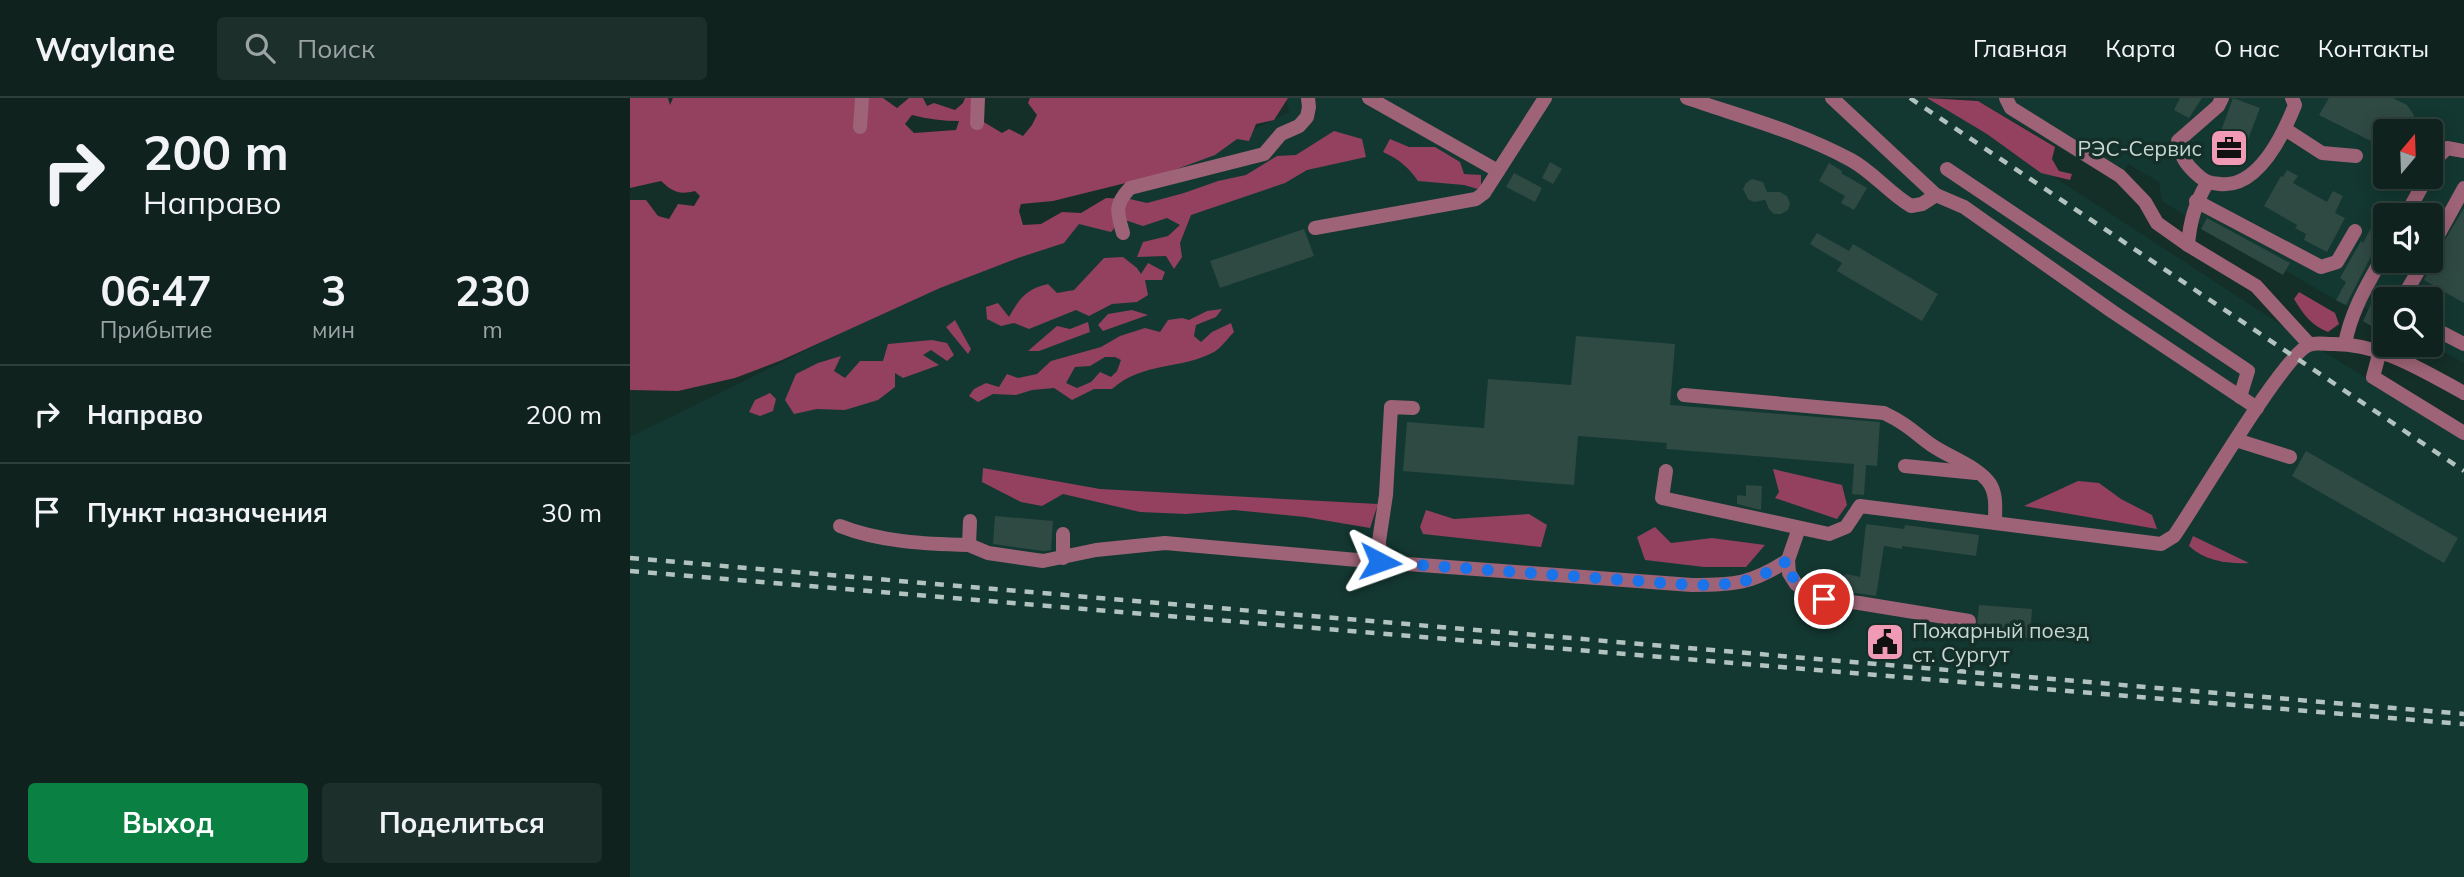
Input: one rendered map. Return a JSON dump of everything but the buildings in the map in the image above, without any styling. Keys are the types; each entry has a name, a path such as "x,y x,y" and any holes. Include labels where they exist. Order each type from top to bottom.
{"street":[{"path":"860,127 862,98"},
{"path":"977,123 978,98"},
{"path":"1123,233 1117,210 1120,198 1130,188 1264,154 1281,134 1299,126 1307,117 1308,98"},
{"path":"1369,98 1498,171"},
{"path":"1315,228 1476,199 1484,193 1545,98"},
{"path":"1687,98 1817,143 1854,162 1873,175 1897,198 1911,206 1922,204 1936,195"},
{"path":"1832,98 1936,195 1964,207 2257,408"},
{"path":"2006,98 2011,108 2120,176 2146,202 2157,223 2256,286 2309,344"},
{"path":"2222,98 2218,106 2178,141 2180,156 2207,183 2228,185 2248,177 2272,152 2295,105 2292,98"},
{"path":"2285,129 2322,153 2357,156"},
{"path":"2443,152 2447,148 2460,148 2464,151"},
{"path":"1947,169 2248,371 2240,397"},
{"path":"2188,245 2190,219 2196,201 2207,183"},
{"path":"2443,227 2462,195"},
{"path":"2196,201 2320,267 2337,262 2355,231"},
{"path":"2345,344 2356,307 2374,273"},
{"path":"2443,333 2464,344"},
{"path":"1666,471 1662,498 1829,534 1846,527 1860,506 2161,544 2174,536 2294,356 2309,344 2345,344 2373,349"},
{"path":"2378,357 2373,377 2464,433"},
{"path":"2394,357 2464,393"},
{"path":"1684,395 1884,413 1908,425 1930,444 1990,484 1995,496 1995,523"},
{"path":"1380,562 1379,541 1386,495 1391,407 1413,408"},
{"path":"2236,440 2290,457"},
{"path":"1905,466 1977,473"},
{"path":"969,545 970,521"},
{"path":"840,526 859,533 927,544 969,545 988,552 1043,561 1096,550 1165,543 1692,585 1748,582 1788,560"},
{"path":"1799,528 1788,560 1789,573 1796,584 1809,594 1824,599 1969,621"},
{"path":"1063,534 1063,558"}],"shaded area":[{"path":"630,98 668,98 670,105 673,98 883,98 897,108 909,98 923,98 927,106 934,103 955,110 965,98 984,98 982,121 1002,133 1009,129 1023,136 1037,115 1028,103 1030,98 1288,98 1274,120 1256,124 1249,141 1237,139 1215,155 1166,173 1053,201 1021,204 1019,211 1023,225 1041,224 1062,212 1081,213 1106,198 1147,203 1246,175 1277,156 1296,155 1334,131 1362,139 1366,157 1307,170 1285,183 1191,215 1180,243 1182,257 1174,269 1166,256 1137,257 1143,242 1168,236 1180,225 1167,218 1143,226 1122,219 1111,232 1079,224 1064,243 940,288 782,360 735,378 678,391 630,390 630,200 646,200 658,216 669,219 678,204 694,206 700,196 695,191 676,192 661,181 630,188","holes":["912,115 941,120 959,121 956,130 914,133 905,124"]},
{"path":"1286,98 1933,98 2286,328 2464,439 2464,877 630,877 630,437 1289,112"},
{"path":"1927,98 1978,101 2055,147 2052,159 2059,171 2072,174 2070,180 2041,173 1987,134"},
{"path":"1974,98 2464,98 2464,363 2443,352 2443,287 2373,287 2373,313 2362,307 2348,307 2286,271 2283,275 2201,229 2202,226 2162,201 2159,182 2128,164 2117,182"},
{"path":"1390,139 1409,147 1435,147 1460,162 1464,174 1481,175 1481,190 1464,185 1418,181 1403,164 1383,152"},
{"path":"1123,257 1141,274 1148,263 1165,272 1162,280 1145,280 1148,295 1137,302 1112,304 1089,316 1076,310 1029,329 1014,323 1001,326 987,319 986,307 998,303 1009,317 1029,291 1048,284 1057,293 1074,290 1104,258"},
{"path":"2299,292 2335,313 2339,324 2328,332 2312,323 2294,299"},
{"path":"1222,309 1216,317 1196,325 1194,336 1201,342 1212,332 1231,323 1234,332 1217,350 1201,358 1137,374 1112,389 1094,389 1072,400 1054,388 1016,395 993,394 978,402 969,396 974,389 986,383 999,387 1007,374 1018,378 1037,374 1051,361 1101,347 1120,336 1145,328 1160,332 1168,320 1189,320 1207,311","holes":["1105,357 1121,360 1117,371 1111,377 1100,372 1091,382 1077,388 1066,383 1075,367 1090,366"]},
{"path":"1132,310 1148,315 1103,331 1098,325 1108,314"},
{"path":"955,320 971,349 968,354 946,327"},
{"path":"1088,322 1090,332 1039,351 1028,351 1057,326 1070,329"},
{"path":"932,340 947,343 954,355 947,361 931,350 923,355 939,365 903,378 895,373 895,387 878,400 845,410 817,409 794,414 785,400 796,374 818,363 841,356 834,371 845,378 860,361 883,361 888,344"},
{"path":"770,393 776,399 773,411 760,416 749,412 755,400"},
{"path":"983,468 1100,489 1378,504 1370,528 1305,517 1234,510 1186,514 1140,512 1063,494 1042,506 1021,502 982,482"},
{"path":"1773,469 1842,485 1847,505 1837,519 1775,498 1779,492"},
{"path":"2078,481 2099,483 2121,499 2152,515 2157,529 2024,506"},
{"path":"1426,510 1454,519 1529,514 1547,525 1541,547 1423,534 1420,527"},
{"path":"1655,527 1671,543 1712,538 1765,545 1746,567 1704,567 1645,560 1637,537"},
{"path":"2193,536 2249,563 2225,562 2202,555 2189,546"}],"railway":[{"path":"1910,98 2464,471"},
{"path":"630,558 2464,714"},
{"path":"630,571 2464,724"}],"place":[{"name":"РЭС-Сервис","path":"2229,148"},
{"name":"Пожарный поезд ст. Сургут","path":"1885,642"}],"route":[{"path":"1380,562 1692,585 1727,585 1748,582 1788,560 1789,573 1796,584 1809,594 1824,599"}]}
